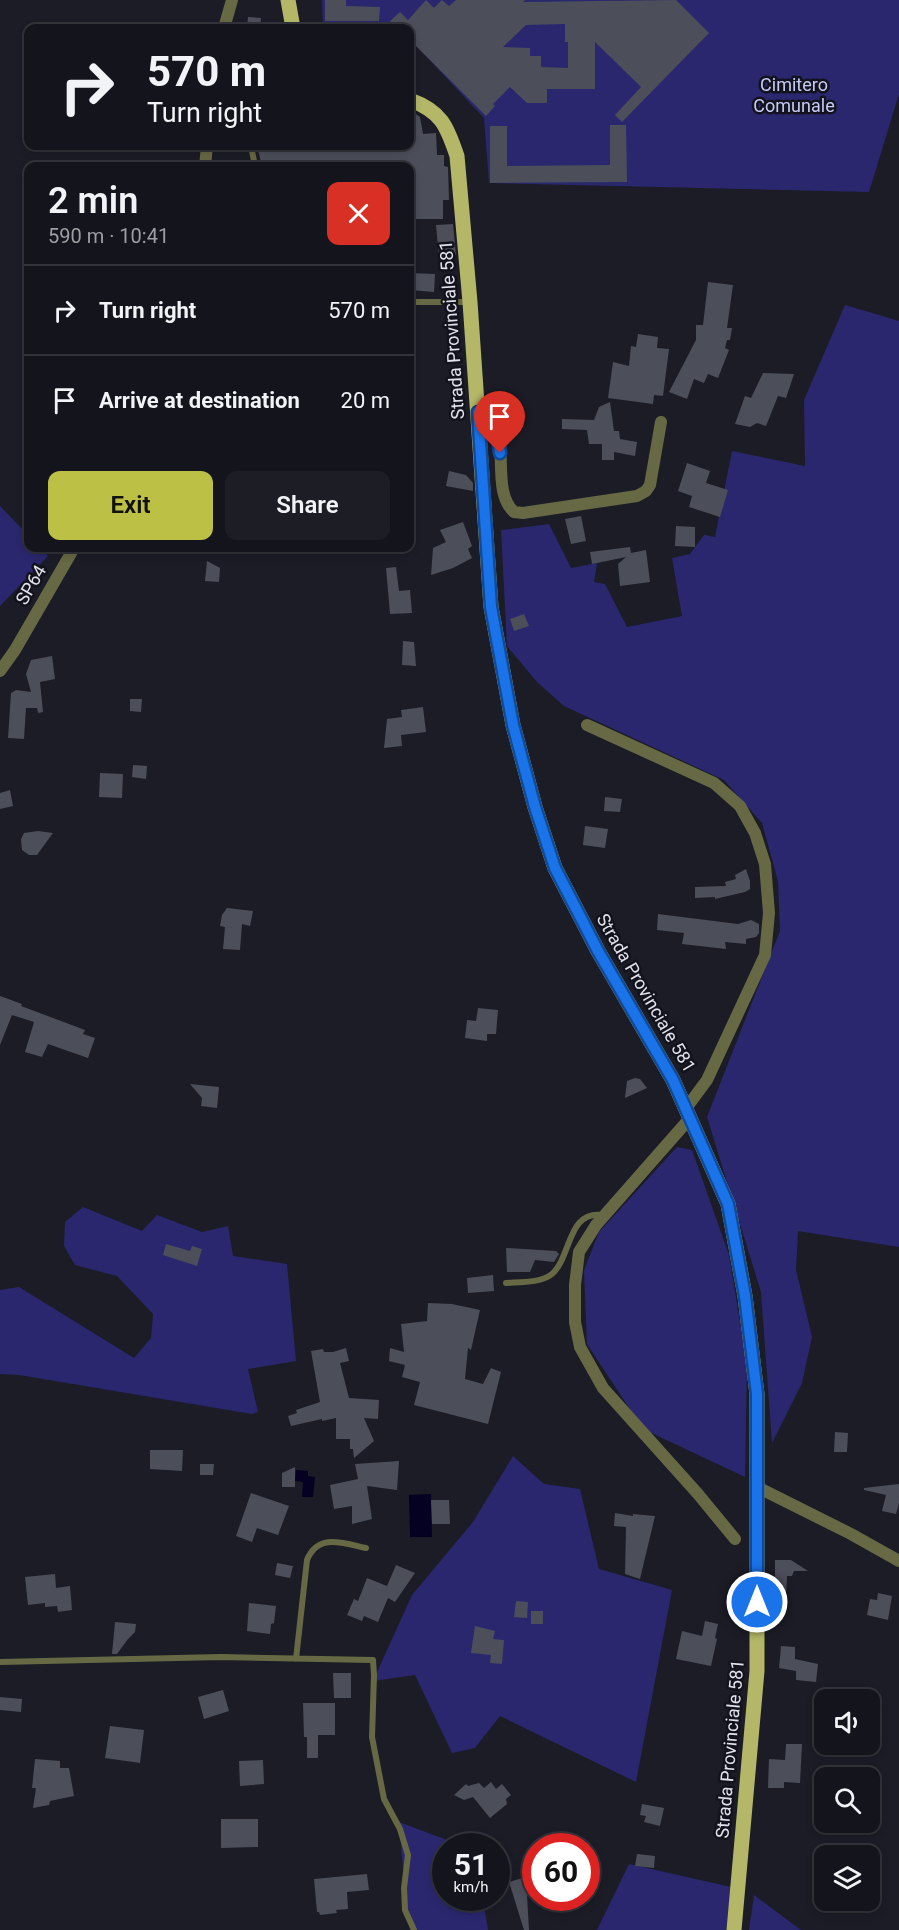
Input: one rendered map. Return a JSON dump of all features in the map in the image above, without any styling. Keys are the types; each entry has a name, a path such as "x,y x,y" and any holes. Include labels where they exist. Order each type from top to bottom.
{"main road":[{"path":"288,0 291,24"},
{"name":"Strada Provinciale 581","path":"414,102 426,106 438,115 451,137 457,156 470,302 491,607 513,725 535,807 555,868 598,951 673,1080 689,1112 728,1204 745,1296 757,1394 757,1671 734,1930"}],"street":[{"path":"225,24 232,0"},
{"path":"478,412 490,417 497,429 504,497 514,512 523,513 637,496 646,491 650,485 661,422"},
{"name":"SP64","path":"0,671 15,650 72,552"},
{"path":"587,725 714,783 740,806 755,832 765,864 769,913 765,955 707,1080 689,1112 604,1215 579,1252 575,1285 575,1322 580,1347 603,1388 735,1539"},
{"path":"757,1487 899,1561"}],"lane":[{"path":"414,302 470,302"},
{"path":"506,1282 543,1279 552,1274 560,1263 577,1224 595,1214 604,1215"},
{"path":"296,1659 307,1560 310,1554 317,1545 326,1541 366,1548"},
{"path":"0,1662 221,1657 373,1660 372,1737 384,1799 400,1829 408,1855 404,1888 405,1911 414,1930"}],"green space":[{"name":"Cimitero Comunale","path":"322,0 899,0 899,94 869,192 489,183 484,118 414,43 414,24 323,24"},
{"path":"845,305 899,321 899,1247 798,1231 796,1270 812,1337 802,1383 772,1443 761,1292 707,1117 780,931 778,881 762,823 724,780 564,706 537,682 507,646 501,530 549,524 571,568 597,563 594,582 605,584 627,627 682,616 672,558 690,554 704,535 715,537 732,451 805,466 804,400"},
{"path":"0,506 24,531 24,552 44,552 48,556 0,606"},
{"path":"677,1147 692,1150 729,1255 747,1365 745,1477 643,1429 587,1344 584,1270 599,1232"},
{"path":"83,1207 142,1231 157,1215 202,1232 228,1226 233,1256 287,1264 296,1361 248,1369 258,1412 252,1414 19,1375 0,1374 0,1290 19,1287 134,1358 151,1338 153,1314 117,1276 75,1265 64,1246 65,1222"},
{"path":"513,1456 544,1484 580,1489 599,1569 672,1590 636,1782 500,1716 475,1748 452,1753 415,1675 373,1681 412,1595 473,1522"},
{"path":"399,1822 432,1834 432,1911 485,1911 488,1930 415,1930 406,1903"},
{"path":"629,1864 731,1887 726,1930 597,1930"},
{"path":"754,1895 801,1930 749,1930"}],"water":[{"path":"296,1470 308,1471 308,1476 315,1477 313,1497 302,1497 303,1482 295,1481"},
{"path":"431,1494 432,1537 410,1537 409,1495"}],"building":[{"path":"325,0 346,0 346,6 380,7 379,21 325,21"},
{"path":"426,0 434,8 442,0 449,6 456,0 525,0 523,2 676,0 709,33 622,122 615,115 641,87 595,42 595,89 547,89 547,103 527,103 510,87 493,104 495,106 486,116 414,44 414,24 393,24 390,21 400,12 408,20","holes":["565,24 565,42 568,42 568,68 541,67 541,56 530,56 530,48 503,47 526,25"]},
{"path":"248,17 261,18 260,24 247,24"},
{"path":"414,113 420,117 423,134 436,133 437,155 444,155 444,166 448,167 449,200 443,200 443,219 414,219 414,162 261,162 258,150 328,150 328,152 336,150 414,150"},
{"path":"610,125 626,125 627,182 490,183 490,126 507,126 507,166 610,165"},
{"path":"453,224 456,255 439,257 436,225"},
{"path":"414,273 435,274 434,292 414,290"},
{"path":"708,282 733,285 727,328 732,328 730,340 727,340 725,348 729,350 718,378 708,374 704,383 694,379 687,399 669,392 696,340 696,325 703,325"},
{"path":"638,334 658,337 657,348 669,349 663,396 654,395 653,404 608,398 613,362 629,366 631,346 636,347"},
{"path":"763,373 794,374 786,398 778,396 766,426 757,423 750,427 735,424 745,396 751,398"},
{"path":"610,402 614,431 619,431 620,439 637,442 635,456 614,452 614,460 602,460 602,444 589,444 587,430 562,429 562,419 594,420 599,407"},
{"path":"687,463 710,471 706,483 728,490 720,517 689,507 692,496 678,491"},
{"path":"449,471 466,475 473,483 473,491 446,486"},
{"path":"581,516 586,541 571,544 565,519"},
{"path":"463,522 472,546 468,549 472,558 453,568 431,575 433,548 446,542 440,530"},
{"path":"676,526 695,527 695,547 675,546"},
{"path":"630,547 631,553 646,550 650,582 620,586 618,564 626,557 592,564 590,552"},
{"path":"207,561 220,568 219,582 205,581"},
{"path":"396,567 399,591 410,590 412,613 390,614 386,568"},
{"path":"524,614 529,626 514,631 510,619"},
{"path":"403,641 414,642 416,666 402,665"},
{"path":"52,656 55,679 40,682 43,712 38,713 37,708 26,708 24,739 8,738 11,693 16,690 31,692 26,674 31,660"},
{"path":"130,699 142,699 141,712 130,711"},
{"path":"423,707 426,732 401,735 402,746 384,748 387,719 402,717 401,710"},
{"path":"133,765 147,766 146,779 132,777"},
{"path":"100,773 123,774 122,798 99,797"},
{"path":"10,790 13,806 0,809 0,793"},
{"path":"605,797 622,799 620,812 604,811"},
{"path":"585,826 608,829 605,848 583,845"},
{"path":"38,831 53,833 37,855 29,855 22,850 21,839 24,833"},
{"path":"746,869 750,889 745,892 715,899 715,897 695,898 695,887 726,886 725,882 736,879 735,875"},
{"path":"227,908 253,911 250,926 242,924 240,950 223,949 225,927 220,926 222,915"},
{"path":"658,914 738,924 751,920 759,924 759,933 756,937 746,939 746,944 725,942 726,949 682,944 684,933 657,930"},
{"path":"0,996 85,1030 83,1034 95,1038 88,1058 48,1044 42,1057 25,1052 34,1022 12,1015 0,1045"},
{"path":"478,1008 498,1010 496,1034 487,1034 487,1041 465,1038 467,1020 476,1021"},
{"path":"640,1079 647,1088 625,1098 627,1081"},
{"path":"190,1084 219,1087 217,1108 201,1106 202,1098"},
{"path":"166,1244 190,1251 192,1246 202,1249 197,1266 163,1255"},
{"path":"506,1248 556,1251 559,1254 554,1262 535,1260 530,1272 507,1272"},
{"path":"493,1275 494,1291 468,1293 467,1278"},
{"path":"428,1303 452,1304 480,1310 471,1350 468,1348 465,1379 483,1384 491,1368 501,1372 488,1424 414,1405 420,1382 402,1377 405,1365 389,1361 390,1348 404,1352 401,1324 427,1321"},
{"path":"346,1348 349,1361 340,1363 349,1398 379,1400 378,1419 364,1418 374,1441 354,1458 353,1449 350,1449 350,1439 336,1439 336,1418 291,1426 288,1416 297,1413 296,1410 320,1402 311,1351 323,1349 324,1352 333,1352"},
{"path":"835,1432 848,1433 847,1452 834,1452"},
{"path":"150,1450 183,1450 182,1471 150,1469"},
{"path":"399,1461 397,1490 367,1486 372,1519 352,1524 352,1506 334,1509 330,1485 358,1479 355,1464"},
{"path":"200,1464 214,1464 213,1475 200,1475"},
{"path":"295,1467 295,1487 282,1487 282,1473"},
{"path":"899,1484 899,1503 896,1514 882,1511 886,1495 864,1490 864,1488"},
{"path":"251,1493 289,1506 278,1535 257,1528 252,1542 236,1536"},
{"path":"431,1500 449,1500 450,1524 432,1524"},
{"path":"615,1513 655,1516 640,1579 625,1574 626,1527 614,1526"},
{"path":"775,1560 791,1560 808,1571 794,1571 792,1576 787,1576 786,1597 770,1597 771,1583 775,1583"},
{"path":"277,1563 293,1566 290,1578 275,1575"},
{"path":"396,1565 415,1573 395,1602 388,1598 378,1622 364,1616 362,1621 347,1615 354,1599 358,1601 367,1578 387,1586"},
{"path":"55,1574 56,1588 70,1586 72,1610 58,1612 57,1606 45,1607 45,1603 28,1605 25,1577"},
{"path":"878,1593 892,1596 888,1620 867,1615 870,1599 877,1600"},
{"path":"516,1601 528,1602 527,1618 514,1617"},
{"path":"249,1603 276,1606 270,1634 247,1631"},
{"path":"531,1611 543,1611 543,1624 531,1624"},
{"path":"705,1621 718,1624 711,1666 676,1659 682,1631 702,1636"},
{"path":"115,1622 136,1624 135,1632 117,1654 112,1654"},
{"path":"475,1626 495,1631 493,1639 504,1640 502,1664 490,1663 491,1655 471,1653"},
{"path":"781,1646 795,1647 795,1659 818,1664 816,1682 796,1680 796,1671 779,1668"},
{"path":"333,1673 351,1673 351,1698 334,1698"},
{"path":"223,1690 229,1711 204,1719 198,1697"},
{"path":"0,1697 22,1699 21,1712 0,1710"},
{"path":"303,1703 335,1703 335,1735 318,1735 318,1758 307,1758"},
{"path":"110,1726 144,1730 140,1763 105,1758"},
{"path":"786,1744 802,1744 800,1783 784,1782 784,1788 768,1788 769,1759 785,1760"},
{"path":"35,1759 60,1761 60,1768 69,1768 74,1796 50,1801 49,1805 33,1808 36,1788 32,1788"},
{"path":"263,1760 264,1784 240,1786 239,1761"},
{"path":"491,1782 496,1789 502,1784 511,1795 506,1799 507,1804 490,1818 473,1797 464,1800 454,1795 466,1784 468,1786 479,1783 484,1788"},
{"path":"642,1804 664,1808 660,1826 644,1822 646,1816 640,1815"},
{"path":"221,1819 258,1819 258,1847 221,1848"},
{"path":"637,1854 655,1856 654,1868 635,1866"},
{"path":"367,1874 369,1890 347,1892 348,1909 320,1915 317,1912 314,1879"},
{"path":"522,1878 522,1911 528,1911 529,1930 524,1930 510,1882"}],"route":[{"path":"500,453 497,429 490,417 478,412 491,607 513,725 535,807 555,868 598,951 687,1107 728,1204 745,1296 757,1394 757,1602"}]}
